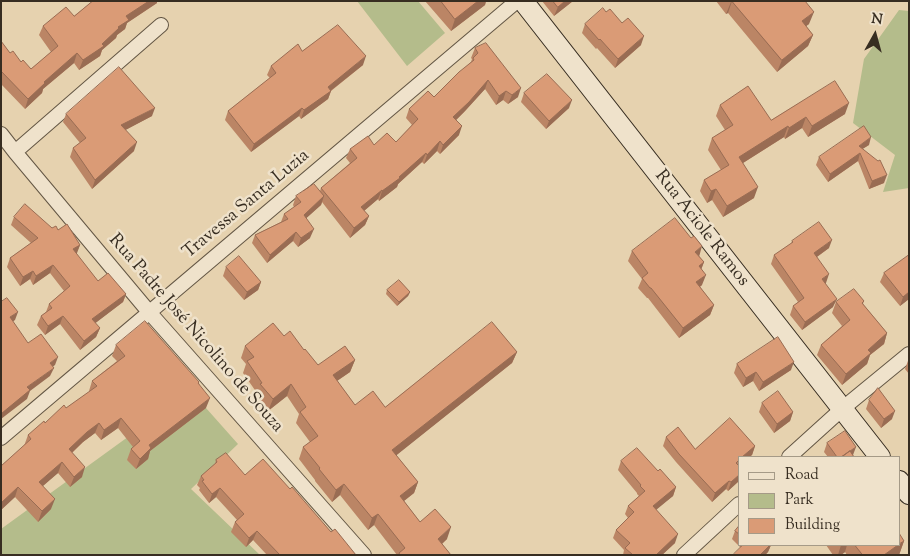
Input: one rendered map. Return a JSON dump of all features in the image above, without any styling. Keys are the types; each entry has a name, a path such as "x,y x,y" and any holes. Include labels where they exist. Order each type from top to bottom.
{"street":[{"name":"Travessa Santa Luzia","path":"1,438 517,1"},
{"name":"Rua Aciole Ramos","path":"523,1 879,456"},
{"path":"15,152 161,24"},
{"name":"Rua Padre José Nicolino de Souza","path":"1,134 149,312 364,555"},
{"path":"790,456 842,409 909,354"},
{"path":"900,482 909,494"},
{"path":"684,555 738,505"}],"green space":[{"path":"357,1 418,1 445,33 407,66"},
{"path":"899,10 909,11 909,188 883,192 895,155 853,123 864,59"},
{"path":"206,408 238,444 191,489 260,555 1,555 1,529 143,426"}],"building":[{"path":"93,1 149,1 126,16 129,20 118,27 102,44 104,46 83,60 77,53 28,99 1,71 1,41 10,53 13,51 21,62 23,60 31,69 58,46 43,26 66,7 74,16"},
{"path":"441,1 478,1 455,19"},
{"path":"553,1 565,1 558,7"},
{"path":"732,1 805,1 814,12 802,21 813,35 782,60"},
{"path":"603,8 606,12 610,9 622,23 628,18 644,36 618,59 585,24"},
{"path":"338,25 366,56 328,87 331,91 304,110 302,108 254,144 228,111 276,73 271,66 298,44 302,51"},
{"path":"486,43 521,88 512,95 506,91 499,96 488,80 453,117 462,126 443,145 440,141 400,178 361,207 369,216 354,228 321,188 357,158 350,149 368,136 374,145 387,133 396,142 418,119 409,109 428,91 434,97 474,60 473,58 478,53 475,48"},
{"path":"119,67 155,108 121,125 137,142 95,180 73,148 86,138 66,114"},
{"path":"547,74 572,100 549,121 524,93"},
{"path":"835,81 849,103 812,126 806,117 739,157 758,187 727,206 716,189 711,191 704,180 729,165 712,138 733,125 720,105 748,86 771,120"},
{"path":"864,126 871,137 859,146 878,161 880,160 887,175 872,181 860,153 830,174 819,157"},
{"path":"314,184 324,196 304,215 314,229 301,238 296,232 270,255 255,235 288,219 284,214 301,202 296,196"},
{"path":"25,204 52,228 56,226 58,230 67,224 80,245 73,249 98,281 108,273 126,294 92,319 100,328 84,341 63,316 48,326 41,316 52,308 49,304 70,286 53,265 36,276 33,271 23,277 10,258 38,238 14,217"},
{"path":"675,218 691,238 694,236 702,246 695,252 704,262 699,266 706,275 696,282 714,305 683,328 642,278 648,273 632,251"},
{"path":"819,222 832,240 814,253 829,274 822,279 837,299 805,322 793,306 804,298 774,255"},
{"path":"909,255 909,292 903,297 884,273"},
{"path":"239,256 261,282 247,292 226,267"},
{"path":"399,280 410,292 399,302 387,290"},
{"path":"854,289 864,301 862,303 887,333 868,350 871,353 846,374 821,345 850,320 836,302"},
{"path":"7,298 18,312 10,317 28,343 41,334 58,357 50,363 54,368 27,387 30,390 2,413 1,302"},
{"path":"145,321 199,382 210,398 149,445 151,448 140,459 131,449 140,441 121,418 104,430 99,423 69,449 85,467 74,477 62,462 39,482 55,499 42,511 18,487 1,503 1,466 31,439 28,435 44,421 45,423 64,405 66,408 97,386 92,381 125,356 116,345"},
{"path":"492,322 517,352 392,450 418,482 400,496 420,522 435,509 451,527 438,539 451,555 400,555 399,553 405,548 378,514 372,518 344,484 336,490 303,447 318,436 300,412 306,407 291,384 273,399 260,384 262,383 247,361 254,357 245,346 273,323 284,336 290,331 318,365 345,346 355,360 333,375 355,405 373,391 385,407"},
{"path":"778,337 794,362 763,382 756,372 746,378 737,364"},
{"path":"878,388 895,411 884,419 869,400"},
{"path":"778,391 793,412 777,424 762,403"},
{"path":"730,418 755,446 743,456 738,456 736,463 738,465 738,476 715,493 666,437 678,427 695,449"},
{"path":"845,431 856,447 842,456 836,456 827,443"},
{"path":"637,448 676,487 653,506 678,534 656,555 633,555 625,548 630,543 616,530 634,512 628,506 645,491 621,461"},
{"path":"850,451 853,456 843,456"},
{"path":"226,453 245,475 263,459 290,489 292,487 331,532 335,529 356,555 280,555 257,531 249,538 235,522 244,514 220,488 212,494 202,481 204,480 201,476 217,462 216,460"},
{"path":"900,535 904,541 900,543"},
{"path":"742,546 769,546 760,555 734,554"},
{"path":"856,546 897,546 884,555 863,555"}]}
